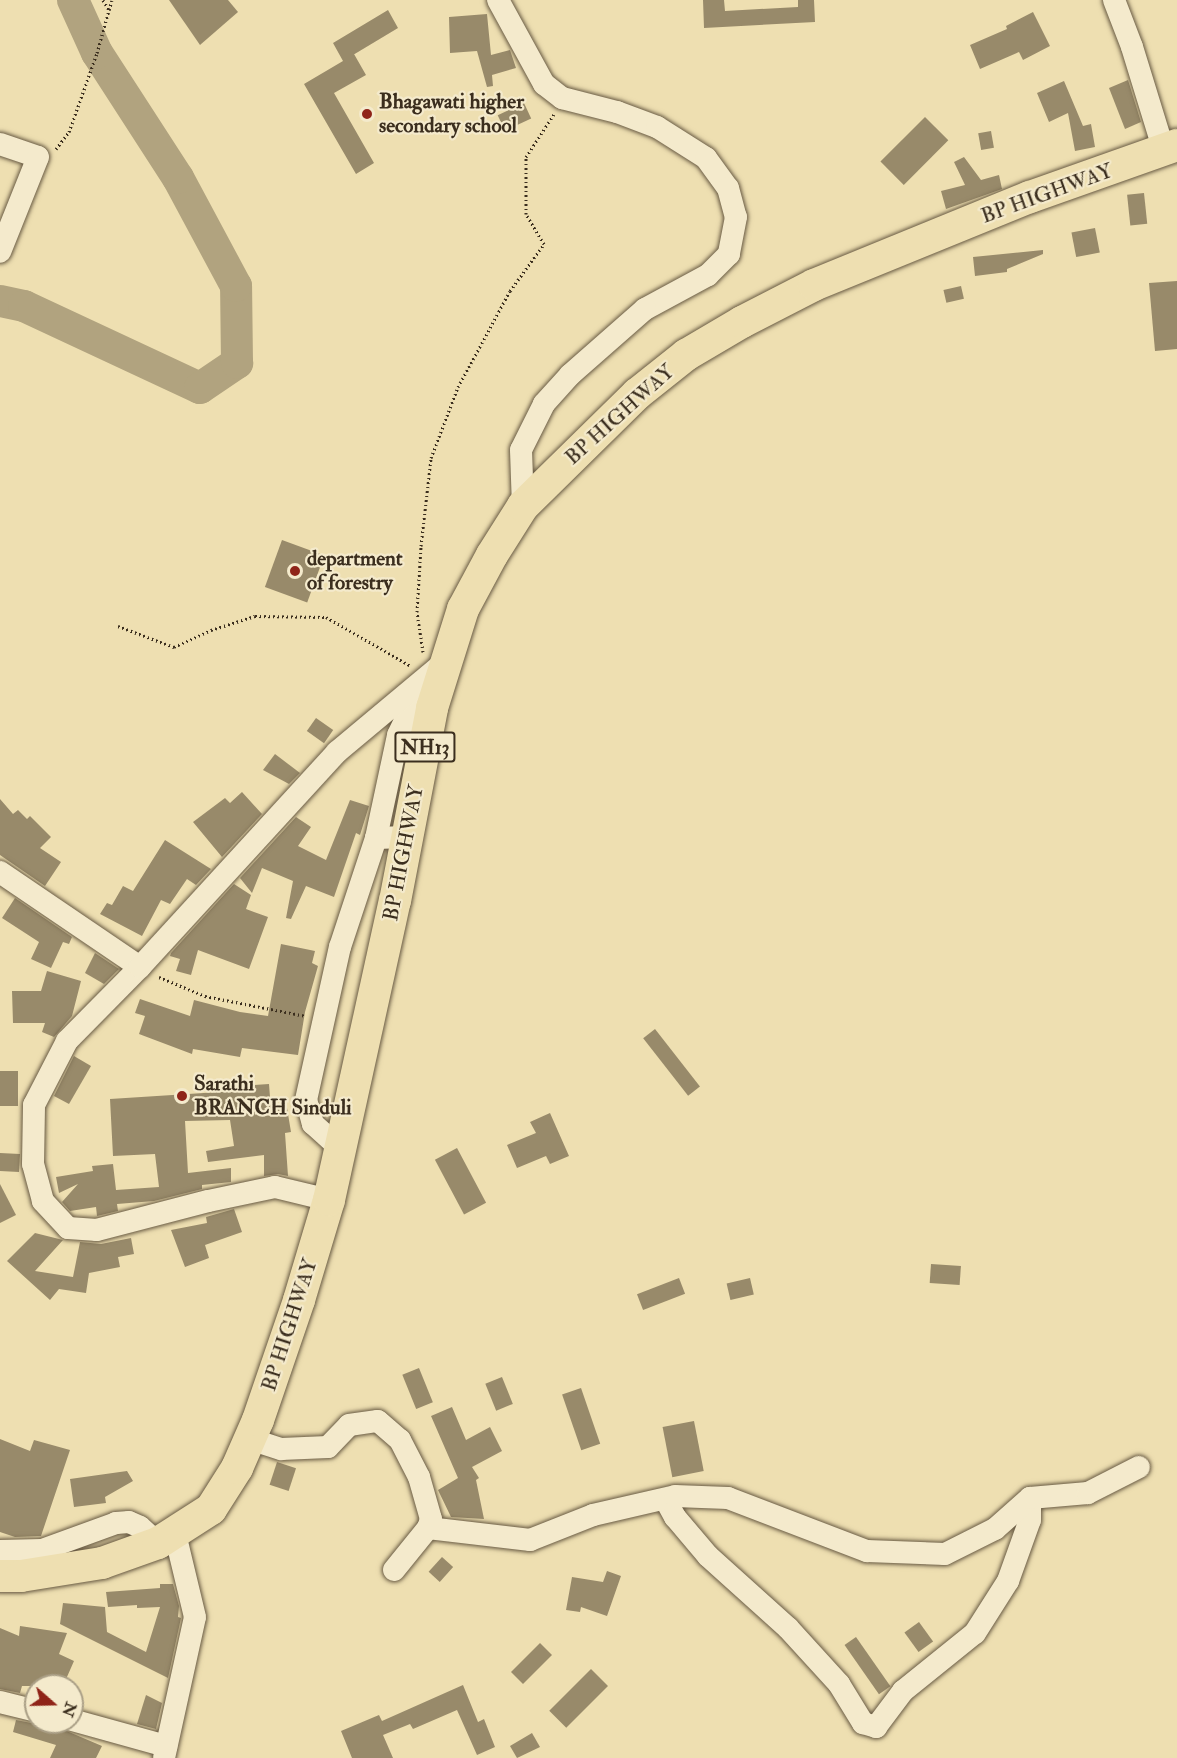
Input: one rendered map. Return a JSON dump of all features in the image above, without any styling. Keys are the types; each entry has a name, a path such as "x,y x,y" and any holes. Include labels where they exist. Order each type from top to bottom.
{"highway":[{"name":"BP HIGHWAY","path":"0,1576 31,1575 102,1563 167,1538 211,1509 237,1468 250,1439 299,1300 329,1200 407,837 432,708 437,668 463,609 492,555 523,506 637,394 686,355 742,322 814,285 1020,201 1170,148"}],"street":[{"path":"498,0 544,84 562,98 617,112 657,127 706,158 728,188 736,217 729,254 708,275 645,309 570,375 544,404 521,450 523,506"},
{"path":"1114,0 1170,148"},
{"path":"0,144 38,157 0,252"},
{"path":"341,1149 313,1124 306,1100 340,946 376,838 398,735 437,668"},
{"path":"329,1200 275,1187 208,1201 97,1230 68,1228 43,1201 33,1164 34,1105 67,1041 140,967 337,752 437,668"},
{"path":"376,838 407,837"},
{"path":"2,880 140,967"},
{"path":"250,1439 281,1449 328,1447 349,1425 378,1421 400,1440 419,1477 431,1519 428,1528 394,1570"},
{"path":"428,1528 530,1540 593,1515 665,1498 675,1496 728,1498 867,1551 945,1554 995,1529 1030,1498 1088,1493 1139,1467"},
{"path":"665,1498 675,1517 708,1556 788,1628 839,1684 863,1723 876,1727 903,1691 975,1633 1008,1581 1030,1520 1030,1498"},
{"path":"0,1551 42,1550 116,1523 129,1522 167,1538 195,1617 165,1752 84,1724"},
{"path":"0,1702 24,1708"}],"path":[{"path":"104,0 109,10"},
{"path":"69,132 97,53 112,0"},
{"path":"437,668 417,612 420,546 431,458 458,387 510,291 544,244 526,214 526,157 562,98"},
{"path":"118,626 174,647 211,630 255,616 326,617 437,668"},
{"path":"140,967 206,996 325,1020"}],"building":[{"path":"169,0 228,0 238,12 200,45"},
{"path":"703,0 724,0 725,11 798,7 798,0 814,0 815,22 704,28"},
{"path":"388,10 398,28 354,54 366,75 334,93 374,163 356,174 304,84 343,61 333,43"},
{"path":"1033,12 1050,46 1023,60 1019,52 980,69 970,45 1007,29 1006,26"},
{"path":"487,14 491,55 510,50 516,68 492,75 493,86 487,87 477,51 450,53 449,17"},
{"path":"1128,80 1141,122 1125,129 1109,88"},
{"path":"1064,81 1083,126 1091,124 1095,147 1075,151 1068,113 1049,122 1037,93"},
{"path":"524,103 531,118 505,131 498,115"},
{"path":"925,117 948,140 904,185 880,162"},
{"path":"991,131 994,148 981,150 978,133"},
{"path":"964,157 981,180 999,175 1002,189 946,209 941,191 965,185 954,162"},
{"path":"1144,193 1147,224 1130,226 1127,195"},
{"path":"1095,228 1100,253 1076,257 1071,233"},
{"path":"1043,250 1043,254 1007,269 1007,272 975,276 973,257"},
{"path":"1177,281 1177,349 1155,351 1149,283"},
{"path":"961,286 964,299 946,303 943,290"},
{"name":"department of forestry","path":"282,540 324,555 307,602 265,587"},
{"path":"316,718 333,730 324,743 307,731"},
{"path":"275,754 300,773 289,784 263,770"},
{"path":"242,792 262,814 222,857 193,822 225,798 230,803"},
{"path":"0,799 13,814 18,810 27,819 30,816 51,837 40,848 61,862 45,886 0,855"},
{"path":"350,800 369,806 360,835 356,833 334,897 306,886 291,919 286,918 293,881 262,868 252,893 240,878 296,817 311,827 298,846 326,860"},
{"path":"165,840 211,869 196,885 187,879 170,904 161,900 142,936 100,914 107,903 112,905 123,886 133,891"},
{"path":"234,884 251,895 246,909 268,917 249,969 198,950 191,975 176,971 180,959 170,956 171,953"},
{"path":"15,898 72,937 69,944 63,942 51,968 31,959 39,942 2,918"},
{"path":"281,944 315,951 312,963 318,966 305,1012 298,1055 242,1048 240,1057 193,1049 192,1054 139,1034 145,1016 135,1013 140,999 190,1016 194,1000 240,1012 268,1016"},
{"path":"95,953 119,969 104,984 85,973"},
{"path":"47,971 81,981 72,1016 54,1037 42,1032 45,1023 13,1023 12,991 41,991"},
{"path":"655,1029 700,1087 688,1096 643,1038"},
{"path":"74,1056 91,1066 69,1104 54,1096"},
{"path":"0,1071 18,1071 18,1106 0,1106"},
{"path":"269,1084 271,1110 287,1108 291,1132 285,1133 288,1176 278,1174 264,1176 264,1155 208,1162 206,1151 234,1146 230,1120 185,1121 188,1173 231,1168 231,1182 202,1185 202,1189 154,1201 117,1204 118,1211 97,1216 96,1207 70,1211 62,1202 78,1184 59,1193 56,1177 93,1171 92,1166 113,1164 116,1190 159,1187 155,1154 113,1156 110,1099 235,1091 235,1086"},
{"path":"550,1113 569,1156 550,1164 546,1156 517,1168 507,1145 536,1133 530,1122"},
{"path":"457,1148 486,1203 464,1214 435,1160"},
{"path":"0,1153 20,1154 19,1172 0,1171"},
{"path":"0,1184 16,1215 0,1223"},
{"path":"234,1209 242,1232 205,1245 209,1258 185,1267 171,1230 207,1223 206,1217"},
{"path":"35,1233 63,1240 35,1271 73,1277 80,1242 101,1244 131,1238 134,1254 118,1257 120,1267 89,1273 86,1293 59,1289 50,1300 7,1261"},
{"path":"931,1264 961,1266 960,1285 930,1283"},
{"path":"679,1278 685,1294 643,1310 637,1294"},
{"path":"750,1278 754,1295 730,1300 727,1283"},
{"path":"419,1368 433,1402 416,1409 402,1375"},
{"path":"502,1377 513,1404 496,1411 485,1384"},
{"path":"581,1388 600,1444 581,1450 562,1395"},
{"path":"452,1407 466,1440 490,1427 502,1451 472,1467 479,1478 476,1480 484,1519 451,1517 438,1490 458,1478 431,1416"},
{"path":"694,1421 704,1471 672,1477 663,1427"},
{"path":"0,1439 30,1451 34,1440 70,1450 41,1536 15,1537 0,1532"},
{"path":"277,1462 296,1468 289,1491 270,1485"},
{"path":"127,1471 133,1481 105,1497 106,1503 74,1507 70,1479"},
{"path":"442,1557 453,1567 440,1582 429,1572"},
{"path":"607,1571 621,1576 607,1616 581,1607 580,1612 566,1610 572,1577 603,1582"},
{"path":"160,1584 173,1584 179,1606 178,1617 181,1618 168,1678 60,1624 63,1603 105,1607 107,1632 146,1652 160,1607 137,1608 137,1605 108,1607 106,1592 160,1588"},
{"path":"919,1622 933,1641 919,1652 904,1633"},
{"path":"20,1626 67,1633 59,1654 74,1661 68,1674 24,1674 24,1686 20,1693 0,1689 0,1628 19,1636"},
{"path":"856,1637 890,1686 879,1694 845,1645"},
{"path":"540,1643 552,1655 523,1684 511,1672"},
{"path":"591,1669 608,1686 566,1728 549,1711"},
{"path":"463,1685 478,1722 484,1719 495,1747 477,1755 457,1710 413,1729 410,1724 383,1735 393,1758 352,1758 341,1731 379,1715 382,1721"},
{"path":"146,1695 162,1703 156,1729 137,1724"},
{"path":"16,1720 24,1722 24,1734 74,1734 102,1746 96,1758 50,1758 56,1745 13,1732"},
{"path":"532,1733 540,1747 517,1758 510,1746"}],"waterway":[{"path":"0,301 24,306 200,388 237,363 236,286 178,178 97,53 73,0"}],"place":[{"name":"Bhagawati higher secondary school","path":"367,114"},
{"name":"department of forestry","path":"295,571"},
{"name":"Sarathi BRANCH Sinduli","path":"182,1096"}]}
